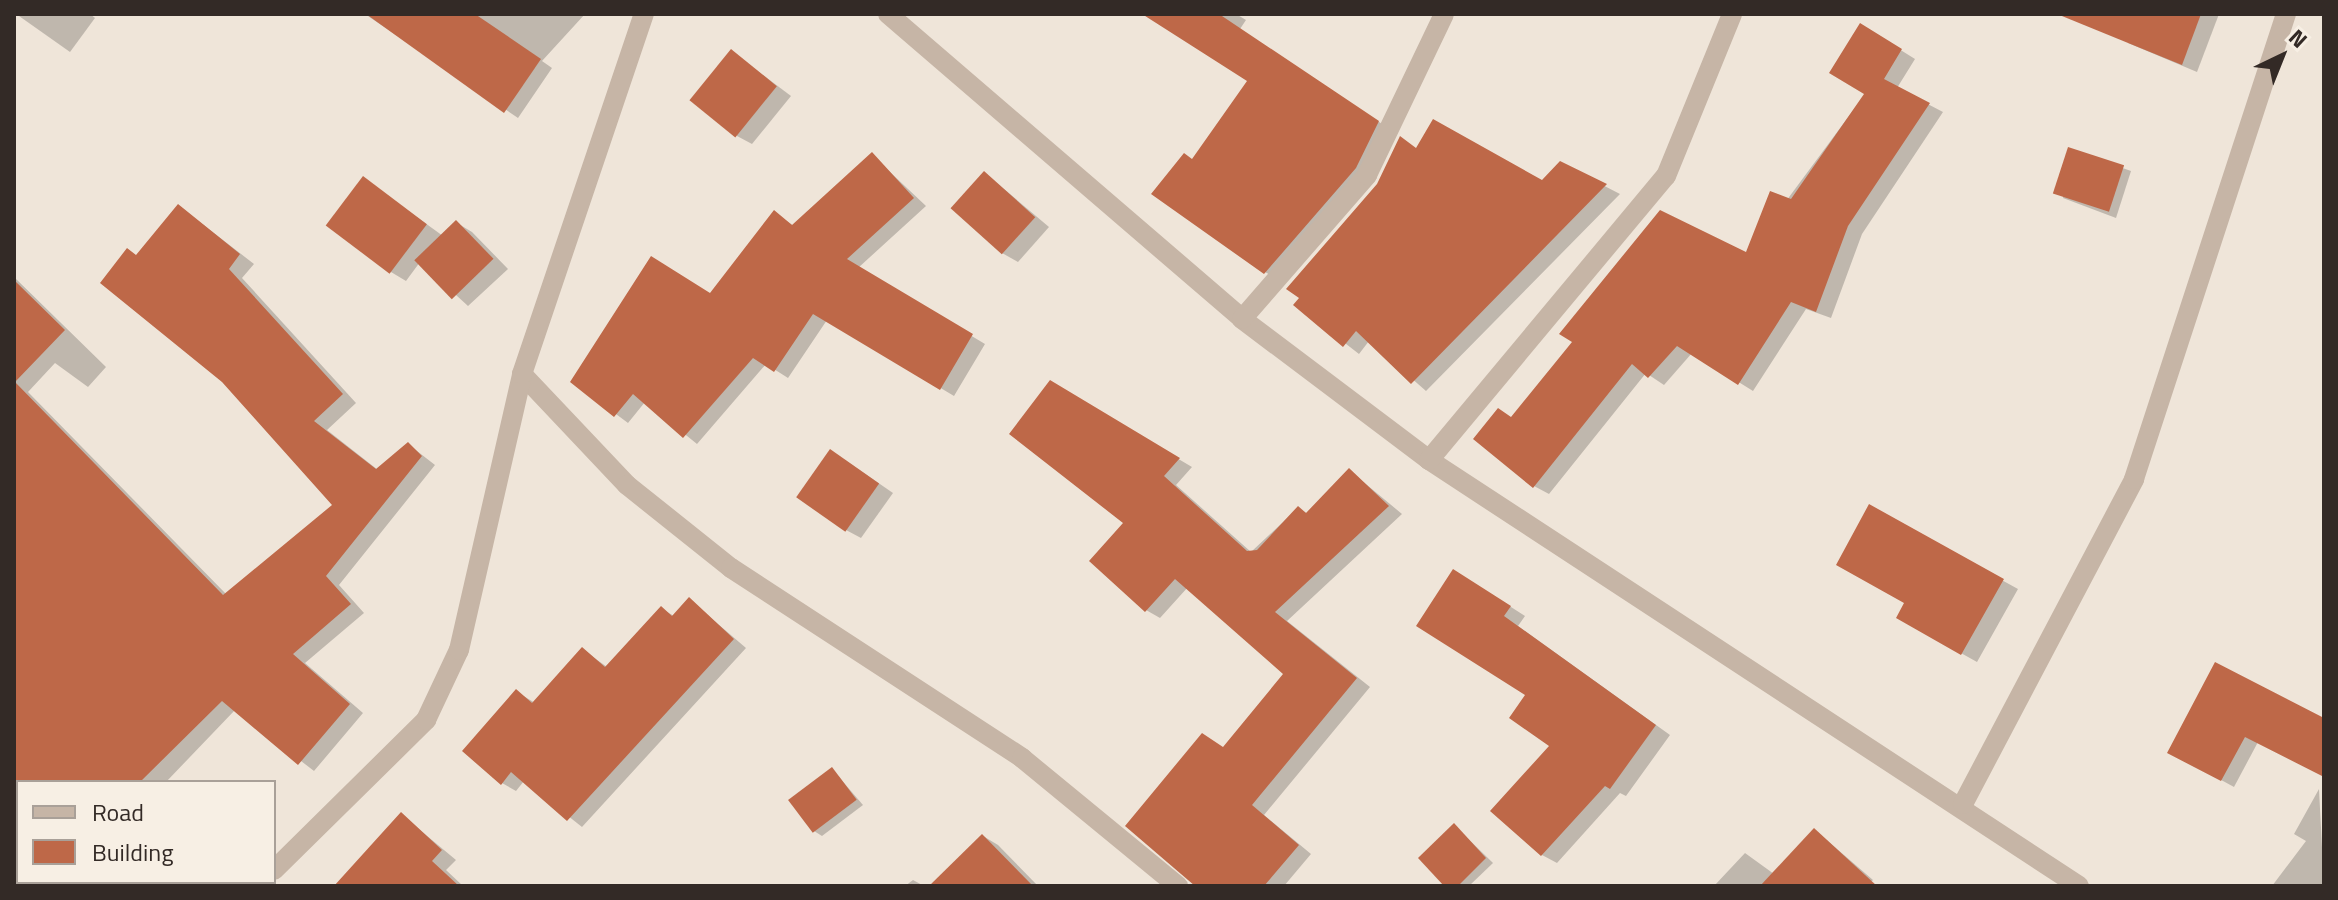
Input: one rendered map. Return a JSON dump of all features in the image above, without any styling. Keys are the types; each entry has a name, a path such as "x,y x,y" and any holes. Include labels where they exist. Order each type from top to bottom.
{"street":[{"path":"276,868 426,720 459,650 522,374 644,14"},
{"path":"888,14 1242,319 1429,460 1963,804 2079,886"},
{"path":"1242,319 1367,175 1444,14"},
{"path":"1429,460 1666,176 1732,14"},
{"path":"1963,804 2134,479 2286,14"},
{"path":"522,374 627,485 731,568 1022,758 1178,886"}],"building":[{"path":"366,14 475,14 541,59 504,113"},
{"path":"1142,14 1219,14 1379,121 1356,168 1264,274 1151,194 1184,153 1192,159 1247,81"},
{"path":"2057,14 2201,14 2182,65"},
{"path":"1860,23 1902,49 1884,79 1930,103 1848,226 1816,312 1791,302 1738,385 1677,346 1648,378 1632,364 1533,488 1473,439 1498,408 1511,417 1572,342 1559,334 1660,210 1746,252 1770,191 1791,199 1864,94 1829,73"},
{"path":"731,49 777,86 735,137 689,100"},
{"path":"1433,119 1542,180 1560,161 1607,184 1411,384 1356,331 1343,347 1293,305 1299,298 1286,289 1377,184 1400,136 1416,148"},
{"path":"2068,147 2124,165 2109,212 2053,194"},
{"path":"872,152 914,198 847,259 973,334 940,390 813,314 774,372 753,358 683,438 633,394 614,417 570,382 651,256 710,293 774,210 792,225"},
{"path":"984,171 1035,217 1002,254 951,208"},
{"path":"363,176 427,224 390,274 326,226"},
{"path":"178,204 240,254 229,269 343,394 314,421 376,469 408,442 422,456 326,576 351,604 293,654 350,704 298,765 222,701 142,780 14,782 14,280 65,330 15,382 223,595 332,505 222,382 100,283 127,248 136,255"},
{"path":"456,220 494,259 452,299 414,260"},
{"path":"1050,380 1180,458 1164,476 1247,551 1257,550 1298,506 1306,513 1349,468 1389,506 1275,612 1357,678 1252,805 1299,845 1264,886 1195,886 1125,826 1202,733 1223,747 1283,674 1175,579 1145,612 1089,561 1123,523 1009,434"},
{"path":"830,449 879,483 845,532 796,497"},
{"path":"1869,504 2004,579 1961,655 1896,618 1904,603 1836,565"},
{"path":"1453,569 1511,606 1504,616 1656,725 1610,789 1605,786 1541,856 1490,811 1549,746 1509,718 1525,695 1416,626"},
{"path":"689,597 734,639 567,821 511,772 501,785 462,751 516,689 532,703 582,647 605,667 661,606 672,616"},
{"path":"2215,662 2324,718 2324,777 2245,737 2221,781 2167,753"},
{"path":"832,767 857,800 813,833 788,800"},
{"path":"401,812 442,850 432,861 459,886 334,886"},
{"path":"1454,823 1486,858 1458,886 1444,886 1418,858"},
{"path":"1814,828 1877,886 1760,886"},
{"path":"982,834 1033,886 929,886"}]}
